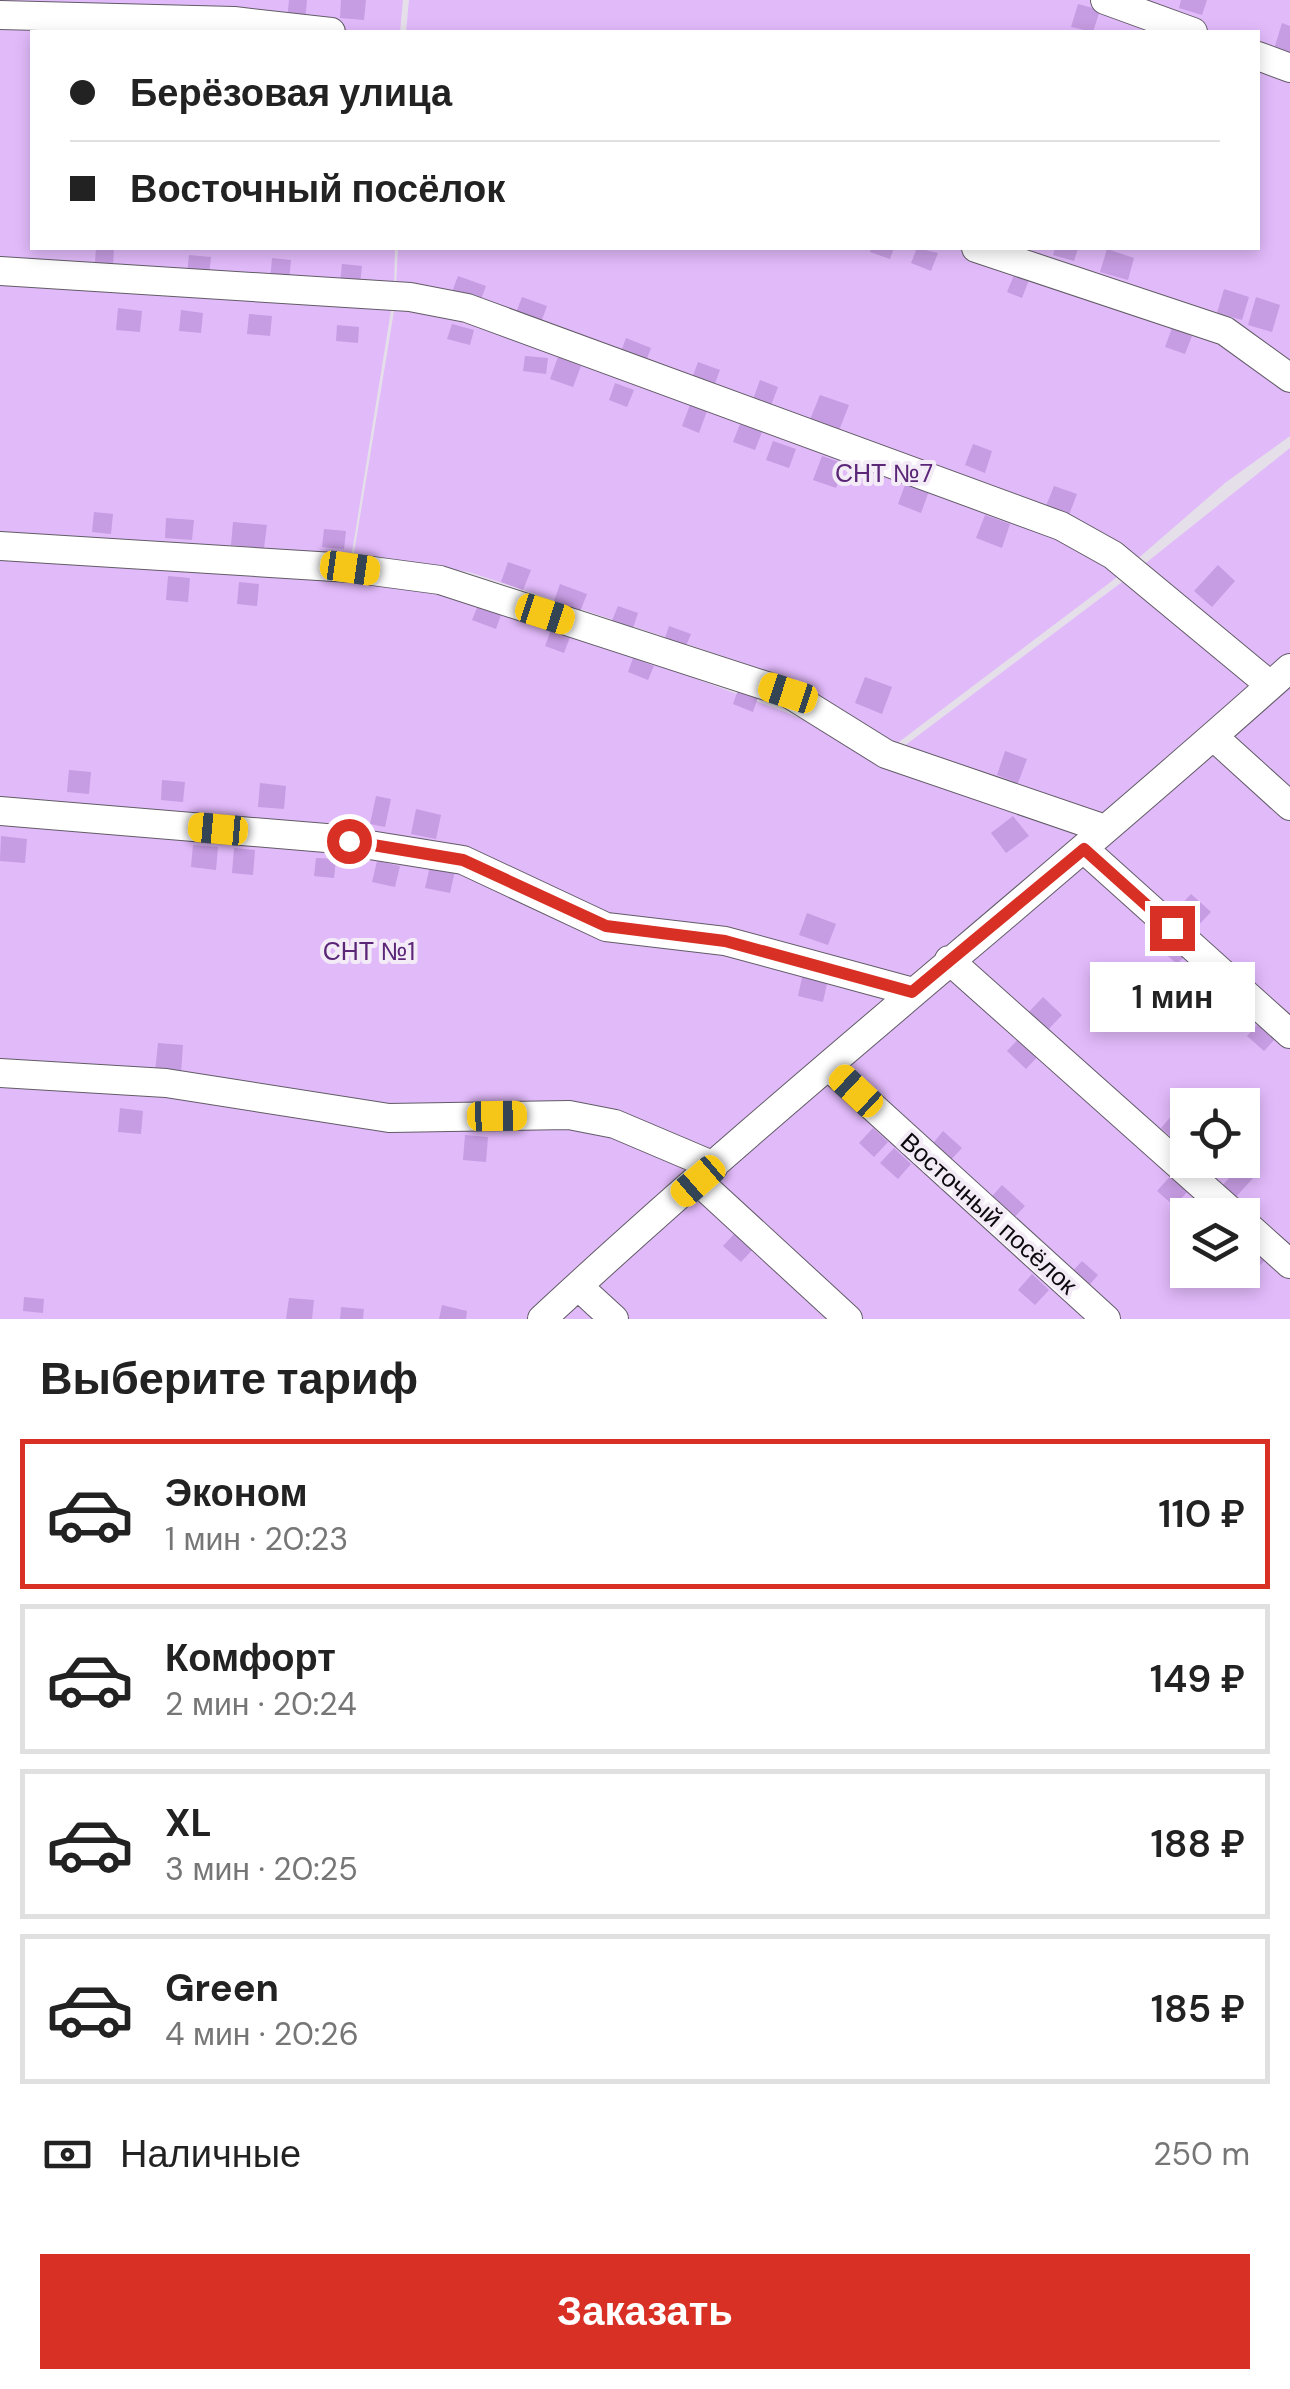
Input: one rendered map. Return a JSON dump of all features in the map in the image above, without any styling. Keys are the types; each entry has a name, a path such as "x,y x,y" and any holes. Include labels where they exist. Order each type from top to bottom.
{"street":[{"path":"1105,0 1188,30"},
{"path":"0,16 234,21 313,30"},
{"path":"1260,57 1290,68"},
{"path":"982,250 1225,331 1290,378"},
{"path":"0,270 410,298 468,308 1061,526 1113,555 1280,676 1084,849 912,992 542,1319"},
{"path":"0,546 350,568 440,580 788,693 886,754 1105,829"},
{"path":"1214,737 1290,806"},
{"path":"0,811 326,838 463,860 606,926 725,941 912,992"},
{"path":"1084,849 1290,1034"},
{"path":"949,960 1217,1198"},
{"name":"Восточный посёлок","path":"828,1066 1106,1319"},
{"path":"0,1073 166,1083 389,1118 569,1115 615,1124 706,1174 848,1319"},
{"path":"1260,1237 1290,1264"},
{"path":"578,1286 614,1319"}],"green space":[{"name":"СНТ №1","path":"0,0 403,0 400,30 30,30 30,250 395,250 394,292 349,571 440,584 788,713 887,759 1122,582 1290,448 1290,1319 0,1319"},
{"name":"СНТ №7","path":"409,0 1290,0 1290,436 1225,483 1112,581 891,748 792,679 469,572 354,553 395,305 398,250 1260,250 1260,30 406,30"}],"building":[{"path":"289,0 307,0 305,21 287,20"},
{"path":"341,0 366,0 364,20 340,18"},
{"path":"1181,0 1207,0 1202,15 1179,8"},
{"path":"1078,4 1100,10 1094,30 1071,27"},
{"path":"1282,23 1290,26 1290,54 1274,49"},
{"path":"96,250 114,250 113,265 95,263"},
{"path":"870,250 893,250 890,259"},
{"path":"916,250 938,253 931,271 911,263"},
{"path":"1054,250 1077,250 1074,261 1053,255"},
{"path":"1107,250 1134,258 1128,280 1100,272"},
{"path":"189,255 211,257 209,276 187,274"},
{"path":"272,258 291,260 289,283 270,281"},
{"path":"342,264 362,266 360,285 340,283"},
{"path":"1014,275 1029,280 1022,298 1007,292"},
{"path":"458,276 486,286 480,302 452,292"},
{"path":"1224,289 1249,297 1242,320 1217,313"},
{"path":"522,297 547,306 539,328 514,318"},
{"path":"1256,297 1280,305 1272,332 1248,325"},
{"path":"118,308 142,311 140,332 116,330"},
{"path":"181,310 203,313 201,333 179,331"},
{"path":"249,314 272,316 270,336 247,334"},
{"path":"452,324 474,330 470,345 447,339"},
{"path":"337,325 359,327 358,343 336,341"},
{"path":"1172,328 1192,336 1185,354 1165,347"},
{"path":"626,338 651,348 645,364 620,354"},
{"path":"525,356 548,358 546,374 523,371"},
{"path":"558,357 581,366 573,387 550,379"},
{"path":"698,362 720,370 713,389 691,381"},
{"path":"760,380 778,387 770,408 752,402"},
{"path":"615,383 634,390 627,407 609,400"},
{"path":"820,395 849,405 838,433 809,422"},
{"path":"690,405 707,411 699,433 682,426"},
{"path":"740,424 762,432 755,450 733,442"},
{"path":"773,441 796,449 789,468 766,460"},
{"path":"973,444 992,451 985,473 965,465"},
{"path":"822,456 845,464 836,488 813,480"},
{"path":"906,482 929,491 921,513 898,504"},
{"path":"1054,486 1077,494 1069,515 1046,506"},
{"path":"94,512 113,514 111,534 92,532"},
{"path":"985,515 1010,524 1002,548 976,538"},
{"path":"166,518 194,520 192,540 165,538"},
{"path":"233,522 267,525 264,548 231,545"},
{"path":"324,529 346,531 344,549 322,547"},
{"path":"508,562 531,570 523,590 501,582"},
{"path":"1218,565 1235,581 1212,607 1194,591"},
{"path":"168,576 190,578 188,602 166,600"},
{"path":"239,582 259,584 257,606 237,604"},
{"path":"560,584 587,594 579,614 553,604"},
{"path":"479,603 502,612 496,629 472,620"},
{"path":"618,606 638,613 632,631 611,623"},
{"path":"669,626 691,634 685,648 664,641"},
{"path":"551,630 570,637 564,653 545,646"},
{"path":"633,658 654,666 648,680 628,672"},
{"path":"865,677 892,687 882,714 855,703"},
{"path":"738,690 758,697 753,712 733,704"},
{"path":"1005,751 1027,759 1018,783 997,775"},
{"path":"69,770 91,772 89,794 67,792"},
{"path":"162,780 185,782 183,802 161,800"},
{"path":"260,783 286,786 284,809 258,807"},
{"path":"376,796 391,799 385,827 370,824"},
{"path":"416,809 441,815 436,839 411,834"},
{"path":"1013,816 1029,836 1006,853 991,833"},
{"path":"1,836 27,839 25,863 0,861"},
{"path":"193,845 218,847 216,870 191,867"},
{"path":"234,848 255,850 253,875 232,873"},
{"path":"316,858 336,859 334,878 314,876"},
{"path":"377,861 400,866 395,887 372,882"},
{"path":"430,866 455,871 450,893 425,888"},
{"path":"1191,894 1211,912 1191,933 1171,915"},
{"path":"807,913 836,924 828,945 799,935"},
{"path":"1165,930 1189,952 1177,964 1153,943"},
{"path":"803,973 828,979 823,1002 798,996"},
{"path":"1043,997 1062,1015 1045,1033 1026,1015"},
{"path":"1259,1023 1276,1038 1264,1051 1247,1036"},
{"path":"1020,1037 1040,1054 1026,1069 1007,1051"},
{"path":"158,1043 183,1045 181,1074 155,1072"},
{"path":"120,1108 143,1111 141,1134 118,1132"},
{"path":"1170,1118 1170,1136 1161,1128"},
{"path":"873,1128 888,1142 874,1157 859,1143"},
{"path":"943,1131 962,1148 948,1163 930,1147"},
{"path":"465,1135 488,1137 486,1162 463,1160"},
{"path":"894,1148 911,1164 898,1179 880,1163"},
{"path":"1170,1176 1180,1178 1191,1188 1182,1198 1170,1198 1170,1202 1157,1191"},
{"path":"1229,1178 1253,1178 1235,1198 1222,1186"},
{"path":"1002,1185 1025,1206 1008,1224 985,1204"},
{"path":"736,1232 754,1248 741,1262 723,1246"},
{"path":"1082,1261 1098,1275 1085,1290 1069,1275"},
{"path":"1032,1274 1049,1290 1035,1305 1018,1290"},
{"path":"24,1297 44,1299 43,1313 23,1311"},
{"path":"289,1298 314,1300 312,1319 286,1319"},
{"path":"442,1305 467,1311 466,1319 439,1319"},
{"path":"341,1307 364,1309 363,1319 340,1319"}],"route":[{"path":"349,841 463,860 606,926 725,941 912,992 1084,849 1172,928"}]}
